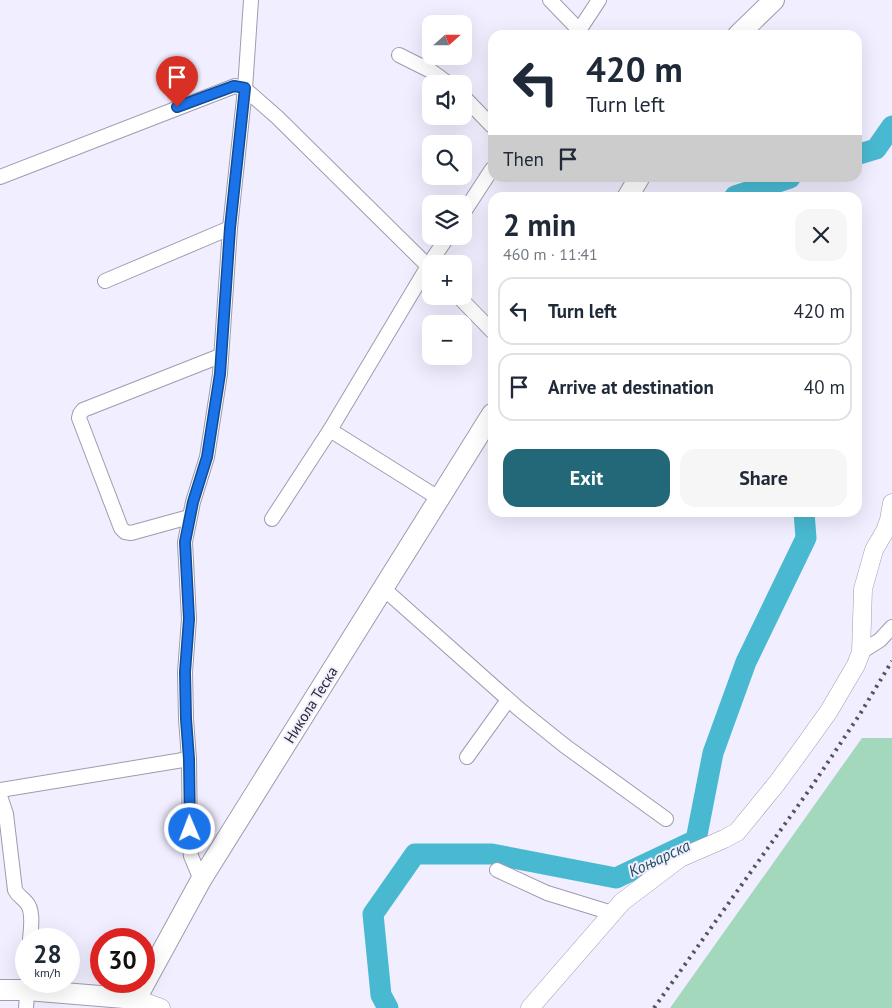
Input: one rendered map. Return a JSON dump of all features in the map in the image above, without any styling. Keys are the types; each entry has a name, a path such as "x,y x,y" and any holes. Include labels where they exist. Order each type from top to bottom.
{"main road":[{"path":"743,30 774,0"},
{"name":"Никола Теска","path":"136,999 201,880 488,421"},
{"path":"0,990 15,992"},
{"path":"27,993 136,999"}],"street":[{"path":"201,880 191,850 185,672 189,619 185,542 189,517 210,442 220,374 230,228 245,88 251,0"},
{"path":"550,0 575,30"},
{"path":"578,30 600,0"},
{"path":"400,56 437,75"},
{"path":"2,174 224,89 234,86 245,88 422,259"},
{"path":"472,105 488,122"},
{"path":"472,200 488,175"},
{"path":"105,282 230,228"},
{"path":"272,519 330,430 422,280"},
{"path":"467,305 488,327"},
{"path":"189,517 131,533 125,532 121,528 79,418 83,410 220,356"},
{"path":"330,430 440,499"},
{"path":"530,1008 622,902 680,858 724,840 736,832 777,783 829,711 856,665 861,652 862,589 874,550 889,520 892,503"},
{"path":"384,589 508,700 565,746 666,819"},
{"path":"861,652 880,640 892,627"},
{"path":"467,757 508,700"},
{"path":"0,790 189,759"},
{"path":"0,796 7,823 15,890 30,909 30,928"},
{"path":"497,870 548,894 612,912"},
{"path":"136,999 162,1008"}],"green space":[{"path":"862,738 892,738 892,1008 670,1008"}],"waterway":[{"name":"Коњарска","path":"862,153 876,149 892,126"},
{"name":"Коњарска","path":"747,192 778,182"},
{"name":"Коњарска","path":"388,1008 381,995 373,914 415,854 492,854 616,878 696,840 713,753 746,662 806,538 804,517"}],"railway":[{"path":"654,1008 812,786 860,714 892,661"}],"route":[{"path":"177,107 234,86 245,88 230,228 220,374 207,457 189,517 185,542 189,619 185,672 190,829"}]}
